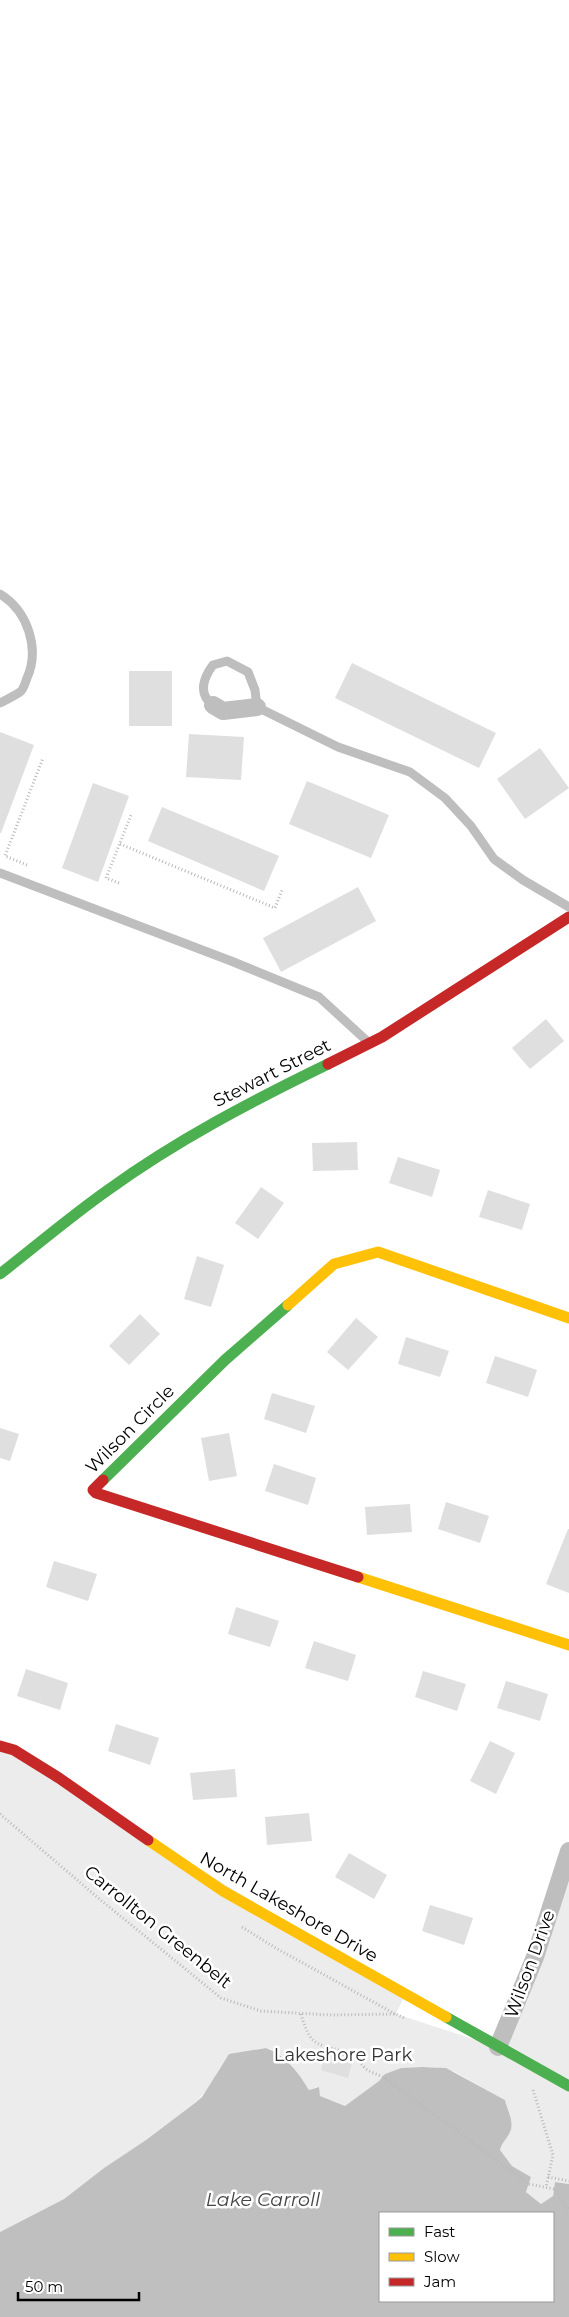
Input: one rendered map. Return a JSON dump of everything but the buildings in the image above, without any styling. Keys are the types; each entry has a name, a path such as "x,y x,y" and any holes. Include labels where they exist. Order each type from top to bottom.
{"street":[{"path":"213,705 223,711 257,707"},
{"name":"Stewart Street","path":"0,1274 106,1190 174,1146 262,1096 370,1043 569,916"},
{"name":"Wilson Circle","path":"569,1318 378,1252 334,1264 225,1360 94,1490 96,1493 569,1644"},
{"name":"North Lakeshore Drive","path":"0,1746 14,1750 59,1778 222,1892 569,2086"},
{"name":"Wilson Drive","path":"498,2047 535,1957 569,1851"}],"lane":[{"path":"0,594 6,598 26,623 33,642 32,668 22,691 0,703"},
{"path":"213,705 205,697 203,686 205,676 214,664 227,661 248,672 255,690 257,707 338,746 410,772 445,798 471,826 494,859 523,880 569,907"},
{"path":"0,873 231,960 319,997 370,1043"}],"path":[{"path":"27,865 5,856 43,758"},
{"path":"119,883 106,878 131,816"},
{"path":"120,844 275,908 282,890"},
{"name":"Carrollton Greenbelt","path":"0,1814 96,1897 221,1998 262,2012 396,2014 412,2023"},
{"path":"301,2014 308,2035 319,2046 344,2053 361,2061 366,2069 383,2077 529,2184 554,2189 569,2210"},
{"path":"342,2060 344,2053"},
{"path":"540,2088 532,2084 553,2155 546,2187"},
{"path":"548,2177 569,2181"}],"green space":[{"name":"Lakeshore Park","path":"0,1746 405,1995 396,2014 498,2047 569,1850 569,2184 555,2182 553,2196 541,2204 526,2192 531,2177 512,2166 500,2150 512,2124 505,2100 455,2072 436,2067 401,2068 385,2074 379,2081 345,2106 320,2096 317,2087 309,2090 286,2059 273,2050 264,2048 230,2055 195,2103 64,2199 0,2232"}],"water":[{"name":"Lake Carroll","path":"266,2048 280,2055 291,2065 309,2090 319,2087 320,2096 345,2106 379,2081 385,2074 401,2068 422,2067 446,2068 505,2100 512,2124 500,2150 512,2166 531,2177 526,2192 541,2204 553,2196 555,2182 569,2184 569,2317 0,2317 0,2232 64,2199 202,2097 229,2054"}],"traffic: fast":[{"path":"0,1274 94,1200 161,1154 243,1107 328,1064"},
{"path":"103,1480 225,1360 288,1305"},
{"path":"446,2017 569,2086"}],"traffic: slow":[{"path":"288,1305 334,1264 378,1252 569,1318"},
{"path":"358,1577 569,1645"},
{"path":"148,1840 223,1891 446,2017"}],"traffic: jam":[{"path":"328,1064 382,1037 569,917"},
{"path":"103,1480 93,1490 96,1493 358,1577"},
{"path":"0,1746 14,1750 59,1778 148,1840"}]}
